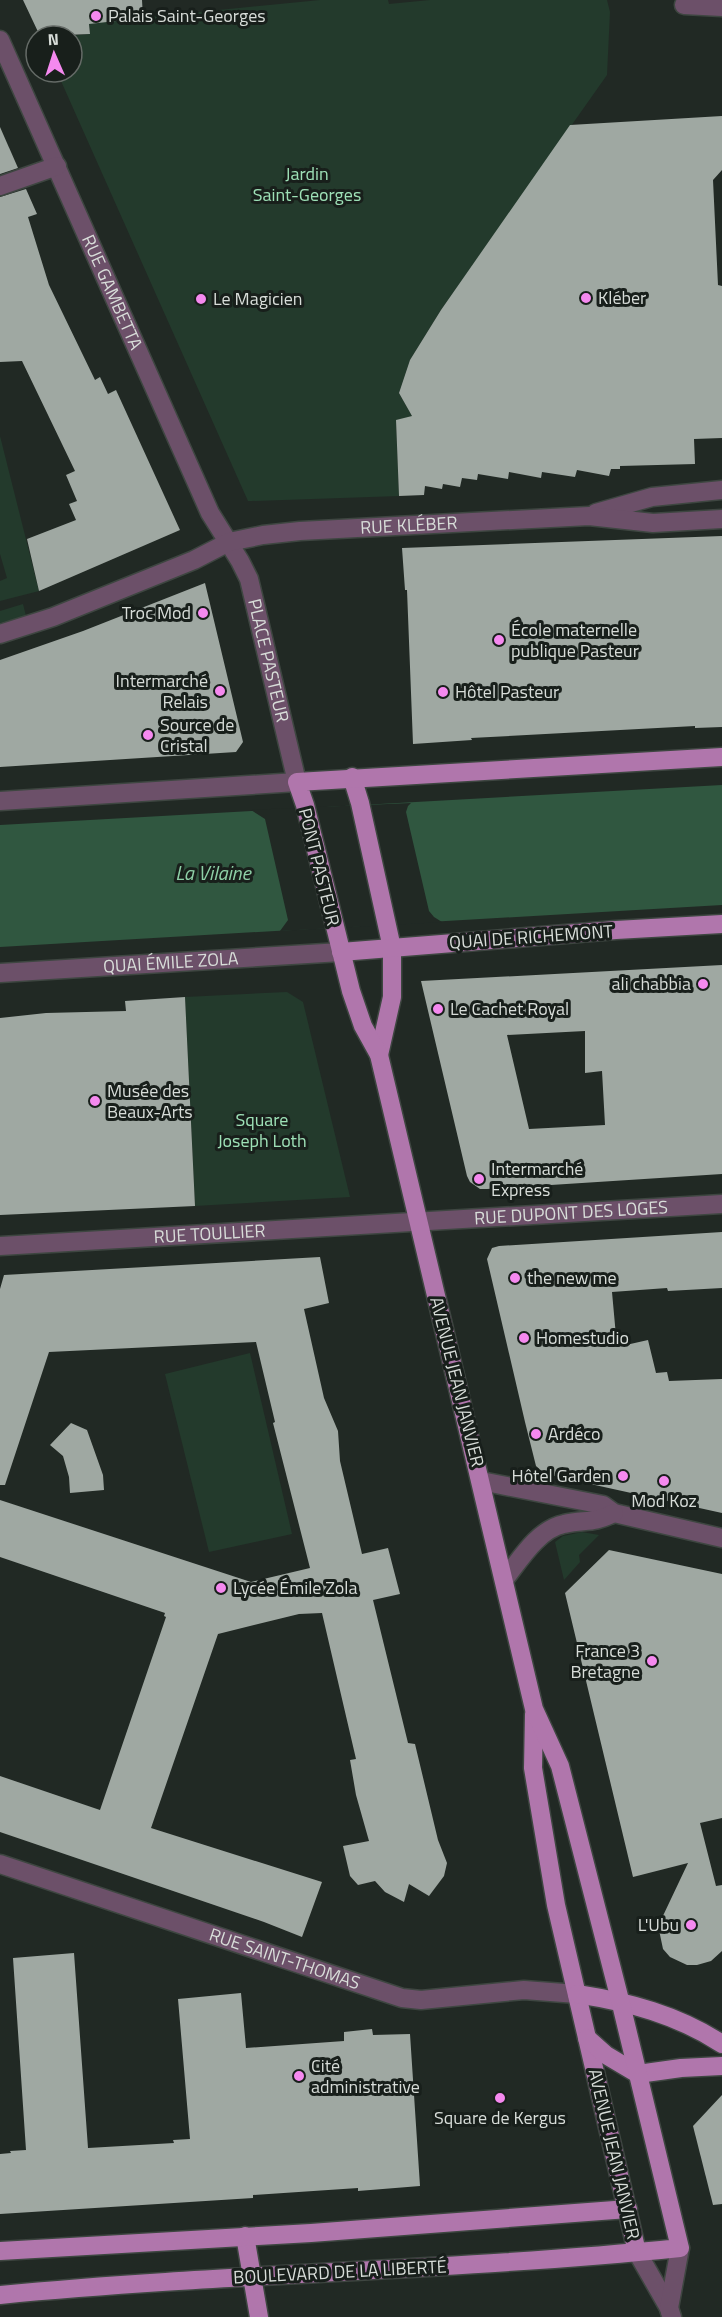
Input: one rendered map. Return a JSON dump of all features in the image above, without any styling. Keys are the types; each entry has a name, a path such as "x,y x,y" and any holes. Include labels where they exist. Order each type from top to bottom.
{"main road":[{"path":"297,782 722,757"},
{"path":"352,777 360,803 392,948"},
{"name":"PONT PASTEUR","path":"297,782 305,805 341,952"},
{"name":"QUAI DE RICHEMONT","path":"341,952 722,924"},
{"name":"AVENUE JEAN JANVIER","path":"379,1055 392,998 392,948"},
{"name":"AVENUE JEAN JANVIER","path":"341,952 363,1026 379,1055 534,1709 560,1766 680,2248"},
{"name":"AVENUE JEAN JANVIER","path":"534,1709 533,1768 556,1905 638,2252"},
{"path":"577,1994 620,2000 669,2016 702,2031 722,2044"},
{"path":"587,2038 606,2055 638,2074 722,2066"},
{"path":"0,2252 311,2233 628,2209"},
{"path":"246,2236 259,2317"},
{"name":"BOULEVARD DE LA LIBERTÉ","path":"0,2295 107,2284 252,2278 680,2248"}],"street":[{"path":"684,5 722,7"},
{"name":"RUE GAMBETTA","path":"0,40 210,513 229,542"},
{"path":"0,186 57,166"},
{"name":"RUE KLÉBER","path":"589,516 652,497 722,490"},
{"name":"RUE KLÉBER","path":"0,634 64,613 194,560 229,542 262,535 589,516 653,523 722,519"},
{"name":"PLACE PASTEUR","path":"229,542 249,579 297,782"},
{"path":"0,801 297,782"},
{"name":"QUAI ÉMILE ZOLA","path":"0,973 341,952"},
{"name":"RUE DUPONT DES LOGES","path":"418,1221 722,1204"},
{"name":"RUE TOULLIER","path":"0,1246 418,1221"},
{"path":"481,1481 603,1505 614,1513 722,1538"},
{"path":"504,1580 527,1550 546,1533 562,1524 598,1521 614,1513"},
{"name":"RUE SAINT-THOMAS","path":"0,1864 402,1998 421,2000 524,1990 577,1994"},
{"name":"AVENUE JEAN JANVIER","path":"671,2314 680,2248"},
{"name":"AVENUE JEAN JANVIER","path":"638,2252 671,2314"}],"green space":[{"name":"Jardin Saint-Georges","path":"320,0 388,0 389,4 430,0 607,0 610,12 607,75 441,310 410,360 399,393 412,416 396,421 399,496 248,501 62,84 84,84 84,35 90,34 89,23"},
{"path":"0,436 39,591 0,601 0,581 7,578 0,554"},
{"path":"23,604 26,616 0,623 0,611"},
{"name":"Square Joseph Loth","path":"287,992 303,1002 350,1197 195,1206 185,997"},
{"path":"250,1353 292,1534 209,1552 165,1374"},
{"path":"582,1532 599,1535 579,1555 580,1562 564,1580 555,1542 563,1536"}],"water":[{"name":"La Vilaine","path":"722,785 722,905 0,947 0,825"}],"pier":[{"path":"411,803 406,812 429,911 442,922 280,931 288,920 265,819 251,810"}],"building":[{"path":"23,0 142,0 143,18 89,24 90,34 84,34 84,24 34,24"},
{"name":"Kléber","path":"722,116 722,170 713,180 718,285 722,286 722,438 694,439 695,464 620,466 620,469 611,469 609,476 577,470 575,477 542,472 541,478 509,472 508,479 478,474 477,480 462,478 460,487 443,484 442,489 425,486 424,495 399,496 396,420 412,416 399,393 410,360 441,310 570,125"},
{"path":"0,127 18,168 0,174"},
{"path":"26,189 37,214 28,217 49,285 95,380 100,377 108,394 116,390 180,530 39,591 27,539 76,520 69,504 77,501 66,475 75,471 22,361 0,362 0,197"},
{"path":"722,536 722,727 695,728 695,726 471,738 472,740 413,744 407,590 405,590 402,548"},
{"path":"205,583 243,742 236,752 0,767 0,660 83,631"},
{"path":"722,965 722,1174 480,1189 470,1182 467,1176 421,981","holes":["585,1031 585,1073 602,1071 605,1125 529,1129 507,1035"]},
{"name":"Musée des Beaux-Arts","path":"185,997 195,1206 0,1215 0,1018 46,1013 126,1011 125,1001"},
{"path":"722,1232 722,1288 668,1291 667,1288 612,1292 617,1347 648,1340 656,1373 667,1372 669,1381 722,1379 722,1513 545,1474 536,1466 525,1422 487,1259 492,1248"},
{"path":"320,1257 329,1303 304,1309 324,1398 338,1431 340,1461 362,1554 388,1548 400,1594 373,1600 408,1743 415,1744 438,1840 447,1863 444,1876 429,1896 409,1884 404,1902 385,1892 375,1881 358,1885 350,1876 343,1846 369,1841 356,1795 350,1760 356,1759 322,1613 299,1614 218,1634 151,1828 322,1882 302,1937 0,1832 0,1776 100,1810 166,1617 165,1613 0,1557 0,1500 251,1582 310,1568 273,1423 275,1422 256,1342 49,1352 5,1485 0,1485 0,1289 4,1275"},
{"path":"71,1423 87,1430 103,1475 104,1490 70,1493 69,1477 63,1456 50,1445"},
{"name":"France 3 Bretagne","path":"609,1550 722,1574 722,1818 700,1823 716,1886 722,1885 722,1951 711,1961 697,1965 687,1965 670,1957 663,1949 659,1930 661,1920 688,1863 633,1877 565,1593"},
{"name":"Cité administrative","path":"74,1953 88,2148 174,2143 173,2140 190,2139 178,1999 241,1993 246,2048 344,2041 344,2032 372,2029 373,2035 410,2034 420,2186 253,2195 253,2198 0,2214 0,2154 26,2150 13,1958"},
{"path":"722,2095 722,2204 713,2205 693,2126"}],"place":[{"name":"Palais Saint-Georges","path":"96,16"},
{"name":"Kléber","path":"586,298"},
{"name":"Le Magicien","path":"201,299"},
{"name":"Troc Mod","path":"203,613"},
{"name":"École maternelle publique Pasteur","path":"499,640"},
{"name":"Intermarché Relais","path":"220,691"},
{"name":"Hôtel Pasteur","path":"443,692"},
{"name":"Source de Cristal","path":"148,735"},
{"name":"ali chabbia","path":"703,984"},
{"name":"Le Cachet Royal","path":"438,1009"},
{"name":"Musée des Beaux-Arts","path":"95,1101"},
{"name":"Intermarché Express","path":"479,1179"},
{"name":"the new me","path":"515,1278"},
{"name":"Homestudio","path":"524,1338"},
{"name":"Ardéco","path":"536,1434"},
{"name":"Hôtel Garden","path":"623,1476"},
{"name":"Mod Koz","path":"664,1481"},
{"name":"Lycée Émile Zola","path":"221,1588"},
{"name":"France 3 Bretagne","path":"652,1661"},
{"name":"L'Ubu","path":"691,1925"},
{"name":"Cité administrative","path":"299,2076"},
{"name":"Square de Kergus","path":"500,2098"}]}
